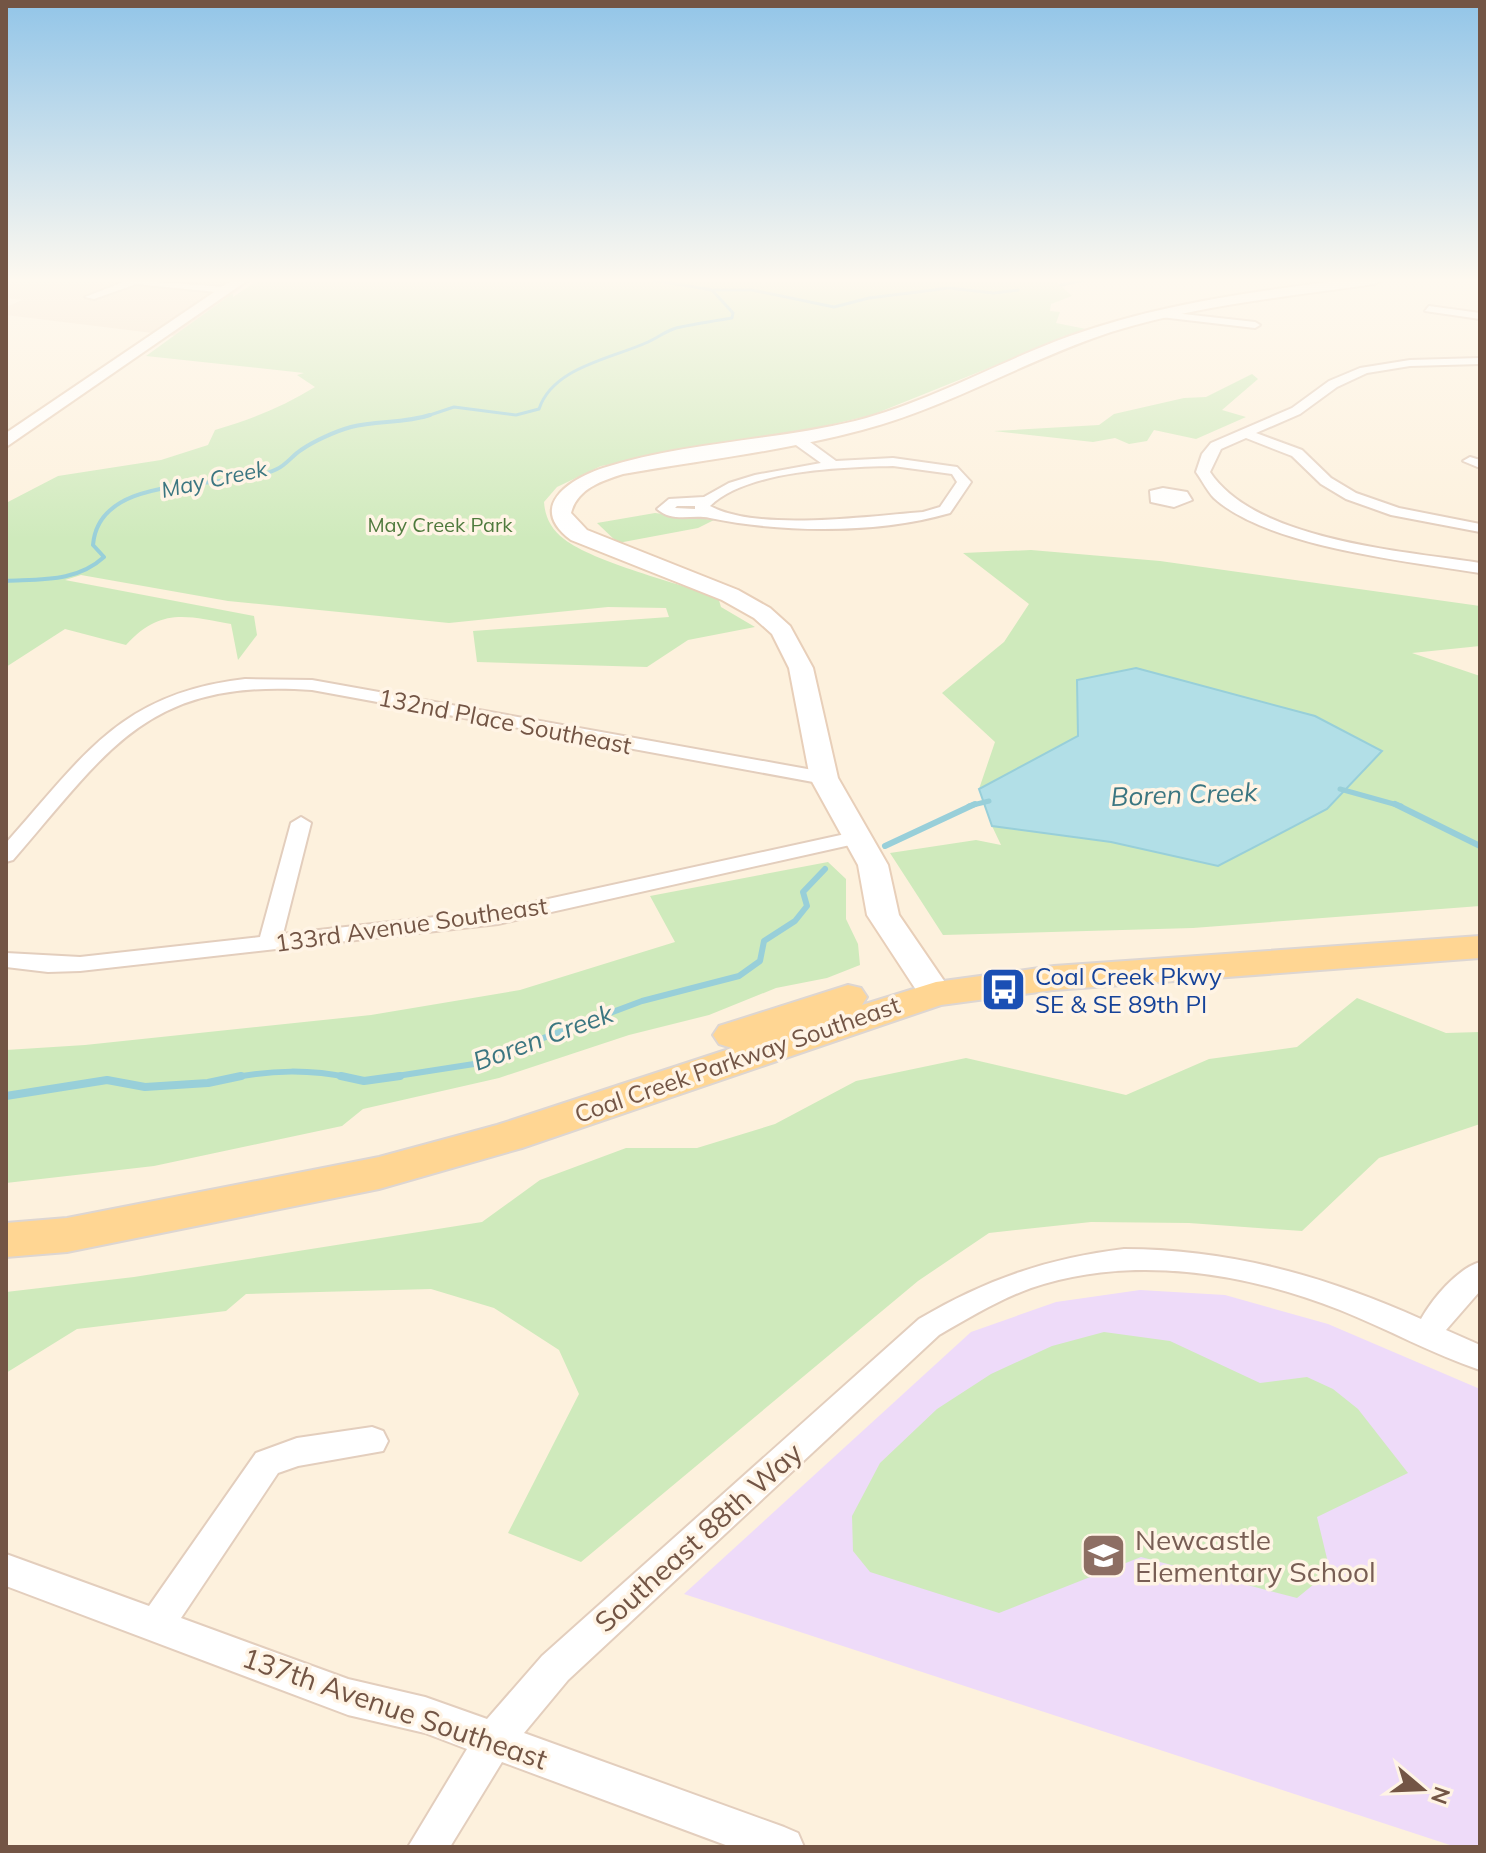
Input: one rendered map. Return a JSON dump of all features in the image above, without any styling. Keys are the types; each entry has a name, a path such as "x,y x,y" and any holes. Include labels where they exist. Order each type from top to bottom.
{"main road":[{"name":"Coal Creek Parkway Southeast","path":"6,1240 67,1235 379,1173 507,1137 930,985 1057,959 1480,927"},
{"name":"Coal Creek Parkway Southeast","path":"6,1219 257,1181 367,1152 496,1115 888,983 930,985 1054,978 1480,947"}],"street":[{"path":"6,441 114,366"},
{"path":"930,985 883,915 873,865 824,778 801,668 791,643 772,620 730,595 593,543 568,527 561,513 564,501 575,489 604,474 893,415 1009,366"},
{"path":"1216,495 1203,472 1209,454 1216,446 1242,432 1296,411 1350,375 1381,366"},
{"path":"1242,432 1297,453 1326,481 1351,496 1396,512 1480,528"},
{"path":"794,437 833,465 893,462 957,471 964,482 945,510 933,515 791,523 704,507 749,482 833,465"},
{"path":"1184,496 1216,495 1266,522 1321,539 1480,568"},
{"name":"132nd Place Southeast","path":"6,856 123,729 151,710 186,695 255,683 312,685 824,778"},
{"path":"269,945 301,823"},
{"name":"133rd Avenue Southeast","path":"6,960 48,965 80,964 498,917 859,837"},
{"name":"Southeast 88th Way","path":"428,1847 494,1740 555,1668 929,1327 981,1294 1018,1278 1062,1267 1153,1259 1198,1262 1285,1279 1480,1358"},
{"path":"1428,1335 1440,1312 1480,1273"},
{"path":"157,1624 267,1463 297,1452 372,1441"},
{"name":"137th Avenue Southeast","path":"6,1570 348,1697 425,1715 784,1847"}],"shaded area":[{"name":"Newcastle Elementary School","path":"1140,1290 1225,1295 1328,1324 1480,1389 1480,1847 1456,1847 684,1594 971,1332 1056,1302"}],"green space":[{"name":"May Creek Park","path":"243,366 993,366 872,415 601,466 557,487 544,502 547,518 564,539 615,564 718,597 721,607 755,627 688,640 647,667 477,662 473,631 669,617 666,608 608,607 449,623 228,601 81,575 65,580 254,616 257,635 238,660 231,624 215,621 187,617 163,620 138,633 126,645 65,629 6,667 6,503 58,476 161,460 208,445 215,430 267,412 315,387 297,375 304,373"},
{"path":"1252,374 1258,379 1222,410 1246,417 1196,439 1154,430 1147,441 1129,444 1115,438 1093,442 994,431 1099,425 1114,414 1184,398 1206,397"},
{"path":"655,513 714,520 698,528 618,543 597,523"},
{"path":"1031,550 1160,561 1480,606 1480,646 1412,653 1480,676 1480,906 1193,928 943,935 890,853 976,840 1001,845 992,826 1111,842 1218,866 1327,809 1381,752 1315,716 1078,736 979,789 995,742 942,693 1004,642 1029,604 963,553"},
{"path":"828,862 846,879 846,919 858,944 860,965 827,978 776,988 709,1015 629,1035 499,1078 363,1109 342,1126 154,1166 6,1183 6,1050 85,1045 371,1015 520,990 675,942 650,896"},
{"path":"1357,998 1446,1033 1480,1032 1480,1124 1379,1158 1302,1231 1189,1223 1091,1222 989,1233 918,1281 581,1562 508,1533 579,1394 559,1350 494,1308 431,1289 246,1294 226,1311 77,1329 6,1373 6,1292 134,1277 482,1222 540,1180 626,1148 697,1148 775,1124 856,1081 966,1058 1126,1095 1209,1059 1297,1047"},
{"path":"1104,1332 1170,1341 1260,1383 1307,1377 1333,1389 1358,1409 1408,1473 1317,1517 1330,1571 1297,1598 1141,1557 999,1613 870,1572 853,1551 852,1516 880,1463 937,1409 991,1374 1052,1346"}],"water":[{"path":"1136,668 1315,716 1382,751 1327,809 1218,866 1111,842 992,826 979,789 1078,736 1077,680"}],"waterway":[{"name":"May Creek","path":"430,415 454,407 516,415 539,409 557,383 584,366"},
{"name":"May Creek","path":"6,581 58,578 93,565 104,557 93,545 101,521 118,504 142,494 170,487 256,476 277,469 306,447 345,429 430,415"},
{"name":"May Creek","path":"424,417 430,415"},
{"name":"Boren Creek","path":"1340,789 1397,805"},
{"name":"Boren Creek","path":"973,805 989,801"},
{"name":"Boren Creek","path":"885,846 973,805"},
{"name":"Boren Creek","path":"1397,805 1401,806"},
{"name":"Boren Creek","path":"1397,805 1480,846"},
{"name":"Boren Creek","path":"384,1078 474,1064 642,1001 739,976 760,961 764,941 795,921 807,906 803,892 825,869"},
{"name":"Boren Creek","path":"233,1078 291,1072 348,1078"},
{"name":"Boren Creek","path":"233,1078 241,1076"},
{"name":"Boren Creek","path":"341,1076 348,1078"},
{"name":"Boren Creek","path":"348,1078 364,1081 400,1076"},
{"name":"Boren Creek","path":"6,1096 107,1080 145,1087 208,1083 233,1078"}],"place":[{"name":"Coal Creek Pkwy SE & SE 89th Pl","path":"1004,990"},
{"name":"Newcastle Elementary School","path":"1104,1555"}]}
